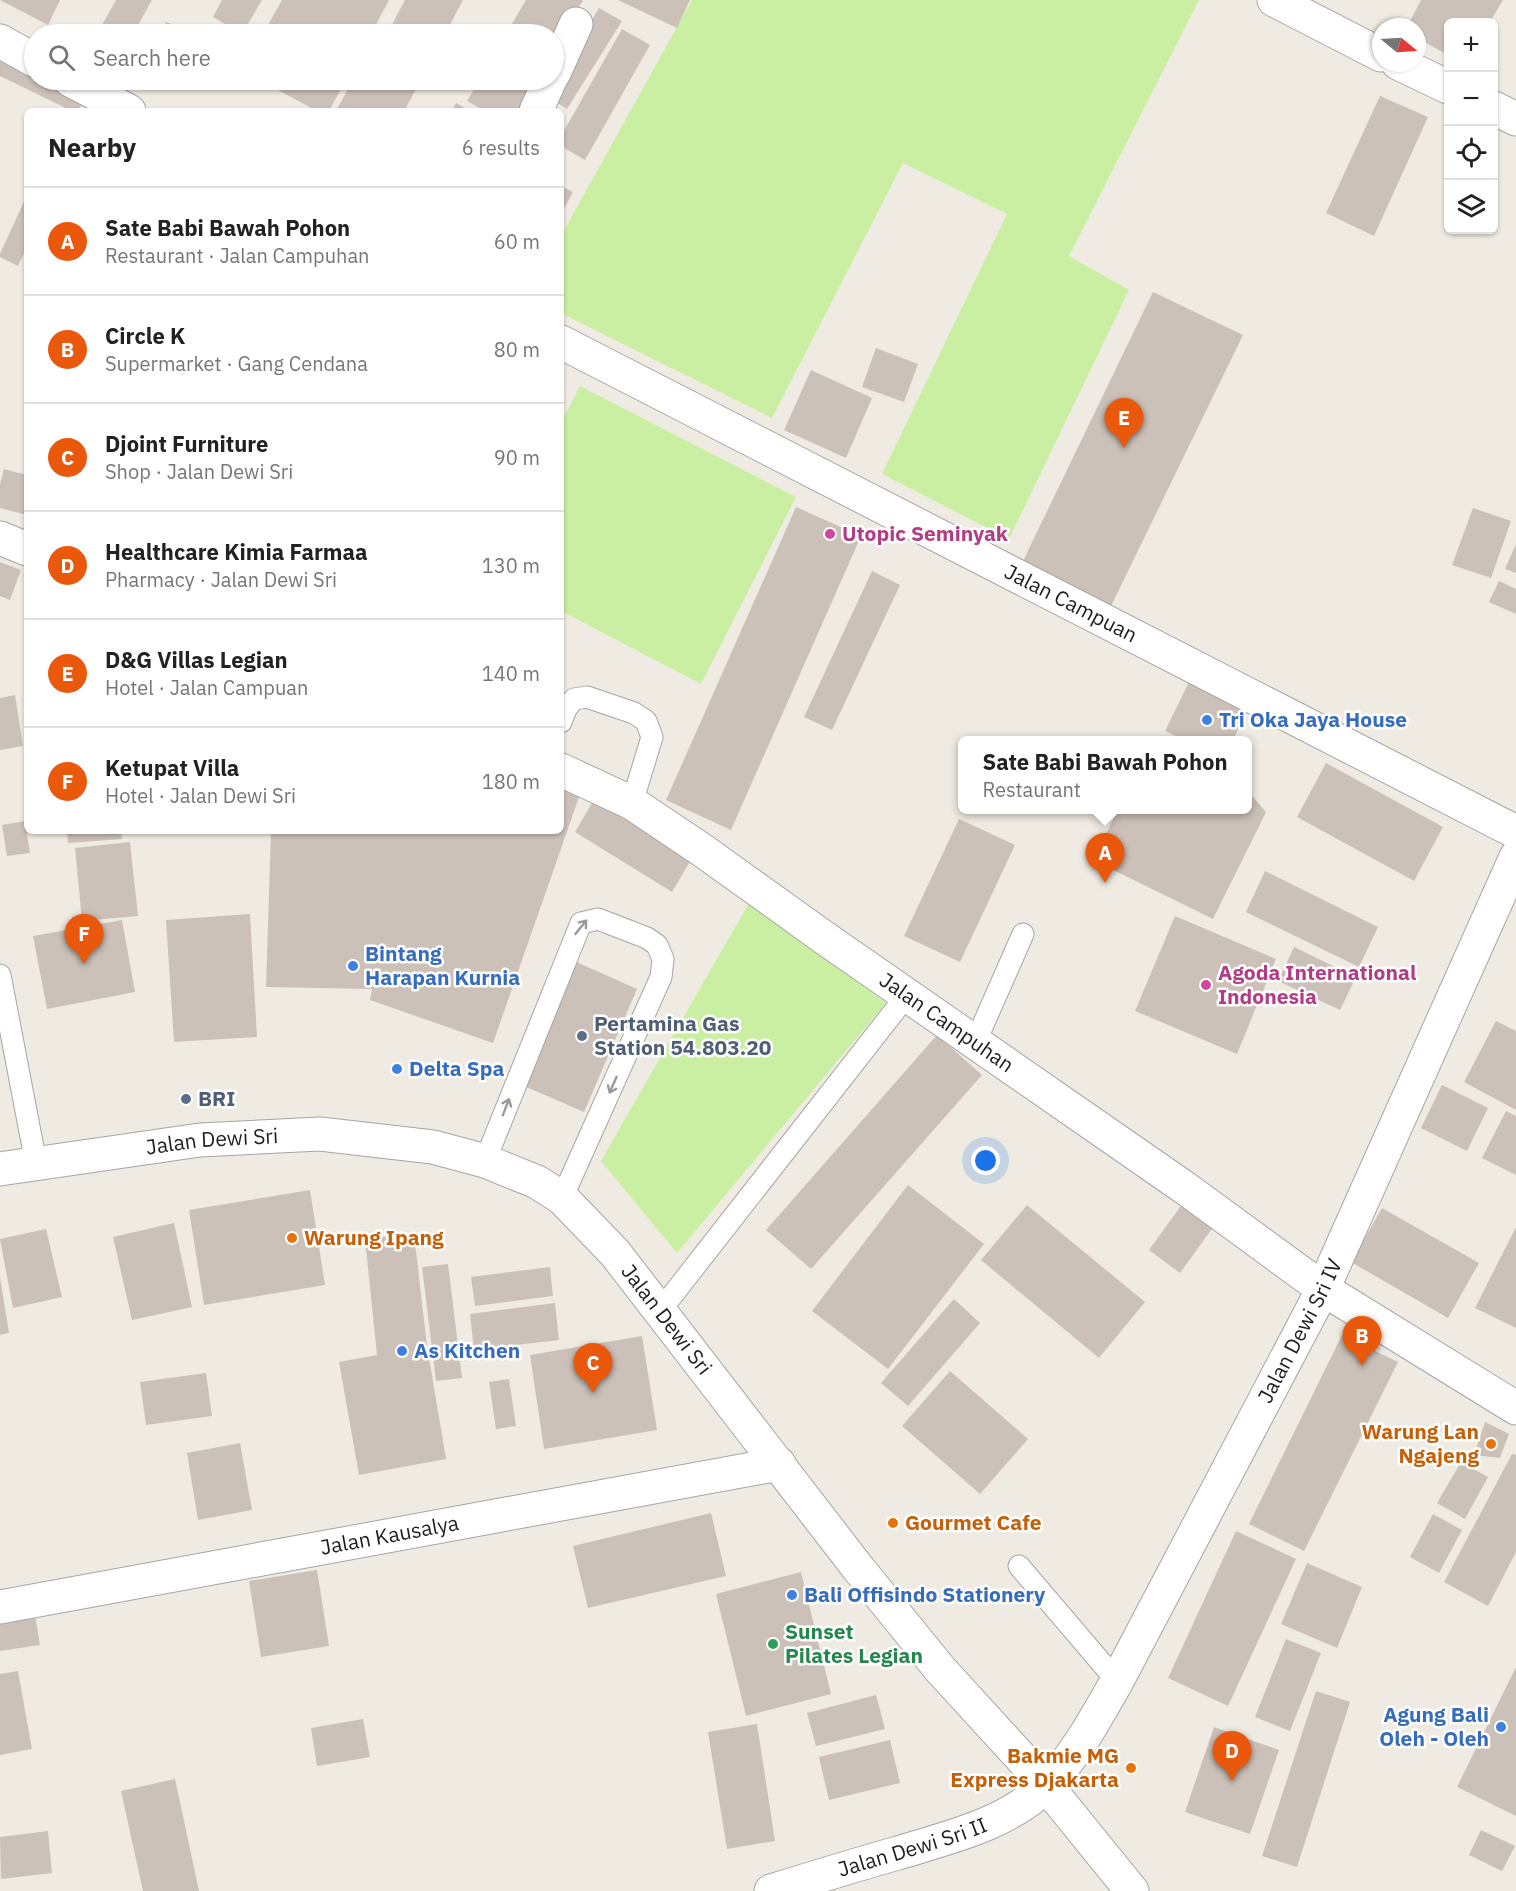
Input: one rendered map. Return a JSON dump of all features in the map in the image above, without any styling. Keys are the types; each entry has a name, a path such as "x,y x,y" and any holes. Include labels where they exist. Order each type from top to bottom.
{"street":[{"path":"1274,0 1372,50"},
{"path":"564,51 576,24"},
{"path":"0,42 24,55"},
{"path":"1417,72 1444,85"},
{"path":"89,90 123,108"},
{"path":"537,108 545,90"},
{"path":"1498,110 1516,119"},
{"name":"Jalan Campuan","path":"564,344 1516,832"},
{"path":"0,538 24,548"},
{"name":"Jalan Campuhan","path":"564,771 632,803 702,849 975,1043 1185,1188 1323,1289 1516,1408"},
{"name":"Jalan Dewi Sri IV","path":"1046,1785 1097,1717 1118,1681 1323,1289 1516,857"},
{"name":"Jalan Dewi Sri","path":"0,1169 200,1140 320,1134 433,1147 485,1161 537,1182 562,1198 615,1253 858,1568 940,1669 1046,1785 1132,1891"},
{"name":"Jalan Kausalya","path":"0,1607 779,1464"},
{"name":"Jalan Dewi Sri II","path":"771,1891 979,1828 1017,1808 1046,1785"}],"lane":[{"path":"564,714 574,699 587,697 634,714 646,721 652,737 632,803"},
{"path":"485,1161 581,923 598,919 647,938 657,945 663,958 661,977 562,1198"},
{"path":"975,1043 1023,934"},
{"path":"0,975 36,1163"},
{"path":"660,1311 907,995"},
{"path":"1019,1566 1118,1681"}],"green space":[{"path":"692,0 1199,0 1069,256 1129,290 1009,539 882,474 1007,214 903,163 772,418 564,314 564,231"},
{"path":"580,386 796,497 701,684 564,613 564,417"},
{"path":"749,903 886,1003 677,1253 601,1161"}],"building":[{"path":"0,0 60,0 48,24"},
{"path":"116,0 152,0 139,24 103,24"},
{"path":"222,0 262,0 248,24 225,24 213,17"},
{"path":"282,0 389,0 376,24 269,24"},
{"path":"405,0 463,0 450,24 392,24"},
{"path":"526,0 583,0 564,33 564,24 512,24"},
{"path":"618,0 690,0 677,28"},
{"path":"1421,0 1503,0 1492,18 1444,18 1444,53 1426,43 1426,18 1412,18"},
{"path":"599,8 622,21 567,109 545,95 548,90 564,90 564,64"},
{"path":"622,29 650,45 585,160 564,148 564,131"},
{"path":"0,55 24,67 24,88 0,76"},
{"path":"29,90 69,90 85,98 80,108 66,108"},
{"path":"278,90 341,90 331,108 311,108"},
{"path":"348,90 416,90 406,108 338,108"},
{"path":"474,90 530,90 520,108 480,108 467,101"},
{"path":"1380,96 1428,117 1374,236 1326,213"},
{"path":"456,103 465,108 453,108"},
{"path":"564,188 573,192 564,208"},
{"path":"24,202 24,253 18,266 0,257"},
{"path":"1153,292 1243,335 1111,606 1022,563"},
{"path":"876,348 918,364 904,402 862,387"},
{"path":"811,370 872,398 846,458 784,430"},
{"path":"4,469 24,474 24,514 0,508 0,484"},
{"path":"796,507 861,536 731,830 666,800"},
{"path":"1473,508 1511,521 1491,578 1452,565"},
{"path":"1516,544 1516,573 1505,569"},
{"path":"0,562 21,570 10,600 0,596"},
{"path":"872,571 900,585 832,730 804,717"},
{"path":"1499,581 1516,589 1516,614 1489,602"},
{"name":"Tri Oka Jaya House","path":"1190,680 1248,709 1235,736 1176,736 1165,731"},
{"path":"15,695 23,746 0,750 0,698"},
{"path":"1326,763 1443,827 1414,881 1297,817"},
{"path":"564,776 584,783 493,1043 370,1000 372,989 266,987 271,834 564,834"},
{"path":"1252,796 1266,812 1213,919 1093,860 1116,814 1252,814"},
{"path":"595,798 692,858 672,892 575,832"},
{"path":"1095,814 1108,814 1107,818"},
{"path":"959,819 1015,845 960,962 904,936"},
{"path":"24,821 24,834 27,834 30,853 7,856 2,825"},
{"path":"67,834 121,834 122,839 68,843"},
{"path":"130,842 138,916 82,921 75,848"},
{"path":"1265,871 1378,927 1359,967 1246,912"},
{"path":"250,914 257,1037 174,1042 166,920"},
{"name":"Agoda International Indonesia","path":"1175,916 1276,959 1237,1054 1135,1011"},
{"path":"122,920 135,992 47,1009 33,936"},
{"path":"1294,947 1356,977 1340,1010 1278,981"},
{"path":"572,960 637,989 584,1112 517,1083"},
{"path":"1496,1021 1516,1031 1516,1110 1464,1082"},
{"path":"937,1035 982,1075 811,1269 766,1230"},
{"path":"1442,1085 1488,1108 1467,1151 1421,1128"},
{"path":"1506,1111 1516,1116 1516,1175 1482,1158"},
{"path":"908,1185 984,1244 888,1369 812,1311"},
{"path":"310,1190 325,1285 204,1305 189,1210"},
{"path":"1183,1203 1214,1226 1180,1273 1149,1250"},
{"path":"1027,1205 1145,1302 1099,1358 981,1260"},
{"path":"1382,1208 1479,1263 1448,1318 1351,1262"},
{"path":"174,1223 192,1307 132,1320 113,1237"},
{"path":"1516,1227 1516,1328 1475,1308"},
{"path":"46,1229 62,1297 13,1308 0,1239"},
{"name":"As Kitchen","path":"414,1234 427,1346 446,1459 359,1475 339,1362 377,1355 365,1239"},
{"path":"448,1264 462,1378 436,1381 422,1267"},
{"path":"550,1267 553,1296 475,1306 471,1277"},
{"path":"0,1277 9,1333 0,1335"},
{"path":"954,1299 980,1323 908,1406 881,1383"},
{"path":"555,1303 559,1340 474,1350 470,1314"},
{"path":"1342,1335 1398,1362 1304,1551 1249,1524"},
{"path":"642,1336 657,1430 544,1449 530,1355"},
{"path":"950,1371 1028,1439 980,1494 902,1426"},
{"path":"206,1373 212,1416 146,1425 140,1382"},
{"path":"509,1379 516,1426 496,1429 489,1382"},
{"name":"Warung Lan Ngajeng","path":"1485,1422 1509,1434 1500,1458 1474,1455"},
{"path":"240,1443 252,1510 198,1520 187,1453"},
{"path":"1512,1454 1516,1455 1516,1552 1488,1606 1444,1582"},
{"path":"1461,1462 1488,1477 1465,1519 1437,1503"},
{"path":"711,1513 726,1576 588,1608 573,1546"},
{"path":"1433,1514 1462,1530 1439,1573 1410,1557"},
{"path":"1236,1531 1296,1559 1228,1706 1168,1678"},
{"path":"1307,1563 1362,1587 1337,1648 1281,1624"},
{"path":"317,1570 329,1646 261,1657 249,1581"},
{"name":"Sunset Pilates Legian","path":"801,1572 831,1694 746,1716 716,1594"},
{"path":"33,1603 40,1645 0,1651 0,1609"},
{"path":"1286,1639 1321,1653 1290,1731 1255,1717"},
{"name":"Agung Bali Oleh - Oleh","path":"1516,1667 1516,1816 1457,1787"},
{"path":"18,1671 32,1749 0,1755 0,1674"},
{"path":"1316,1691 1350,1702 1297,1867 1262,1856"},
{"path":"876,1695 885,1729 816,1746 807,1713"},
{"path":"363,1719 370,1757 317,1766 311,1728"},
{"path":"757,1724 775,1841 727,1849 708,1732"},
{"path":"1214,1727 1279,1750 1250,1834 1185,1812"},
{"path":"890,1740 900,1783 829,1800 819,1757"},
{"path":"175,1779 199,1891 143,1891 121,1791"},
{"path":"1481,1830 1515,1846 1502,1871 1469,1855"},
{"path":"48,1831 52,1873 1,1879 0,1837"}],"place":[{"name":"D&G Villas Legian","path":"1124,448"},
{"name":"Utopic Seminyak","path":"830,534"},
{"name":"Tri Oka Jaya House","path":"1207,720"},
{"name":"Sate Babi Bawah Pohon","path":"1105,883"},
{"name":"Ketupat Villa","path":"84,964"},
{"name":"Bintang Harapan Kurnia","path":"353,966"},
{"name":"Agoda International Indonesia","path":"1206,985"},
{"name":"Pertamina Gas Station 54.803.20","path":"582,1036"},
{"name":"Delta Spa","path":"397,1069"},
{"name":"BRI","path":"186,1099"},
{"name":"Warung Ipang","path":"292,1238"},
{"name":"As Kitchen","path":"402,1351"},
{"name":"Circle K","path":"1362,1366"},
{"name":"Djoint Furniture","path":"593,1393"},
{"name":"Warung Lan Ngajeng","path":"1491,1444"},
{"name":"Gourmet Cafe","path":"893,1523"},
{"name":"Bali Offisindo Stationery","path":"792,1595"},
{"name":"Sunset Pilates Legian","path":"773,1644"},
{"name":"Agung Bali Oleh - Oleh","path":"1501,1727"},
{"name":"Bakmie MG Express Djakarta","path":"1131,1768"},
{"name":"Healthcare Kimia Farmaa","path":"1232,1781"}]}
